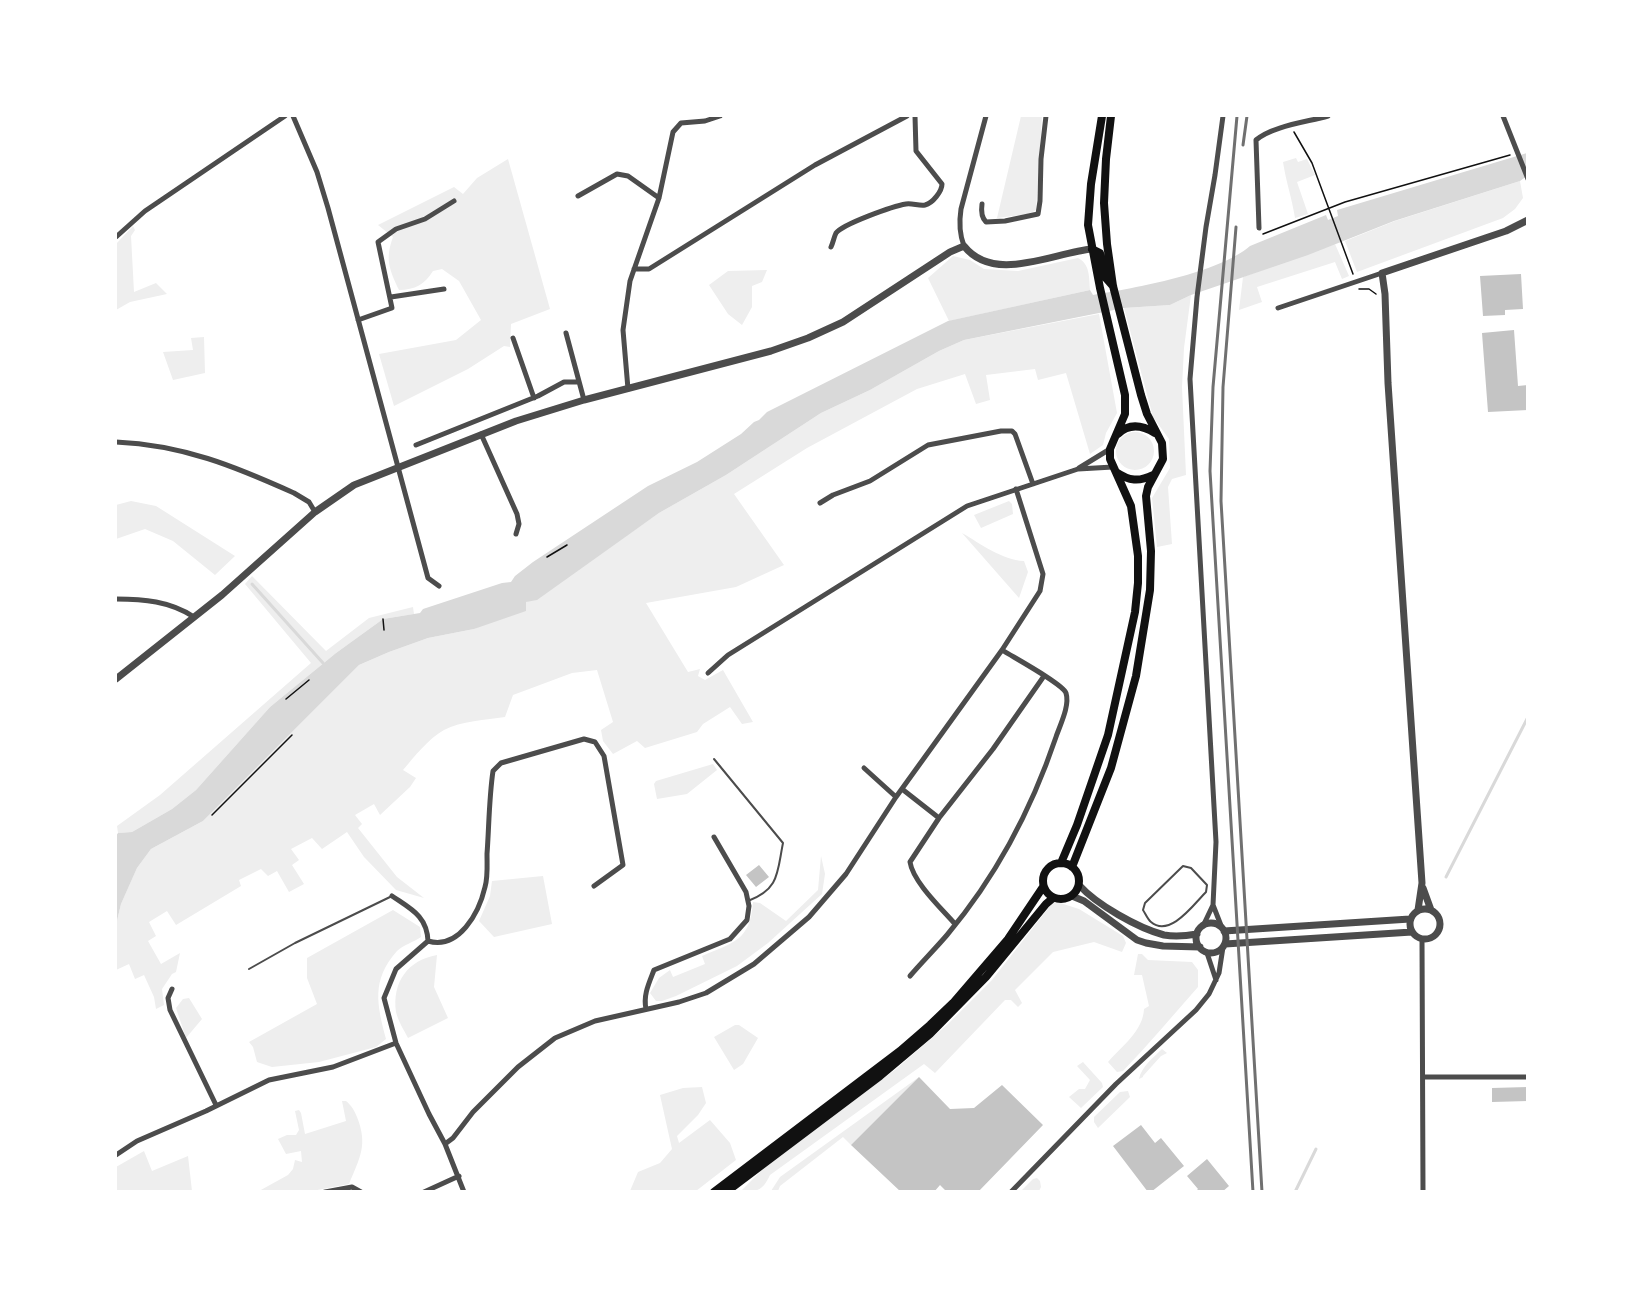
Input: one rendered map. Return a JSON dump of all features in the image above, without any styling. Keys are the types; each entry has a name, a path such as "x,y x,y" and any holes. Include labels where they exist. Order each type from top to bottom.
{"main road":[{"path":"714,1191 900,1051 952,1003 1008,939 1043,887 1043,877 1048,869 1060,863 1077,825 1108,735 1136,612 1138,555 1136,531 1131,506 1114,470 1111,444 1125,414 1126,405 1088,225 1089,202 1102,116"},
{"path":"1072,867 1111,768 1136,676 1150,590 1151,551 1146,496 1154,475 1164,459 1162,443 1155,433 1140,394 1113,286 1104,203 1111,116"},
{"path":"1092,249 1100,253 1106,278 1113,286"},
{"path":"1111,444 1121,431 1129,427 1147,428 1155,433"},
{"path":"1114,470 1133,480 1143,480 1154,475"},
{"path":"1043,887 1053,898 1066,899 1072,896 1079,885 1079,878 1072,867 1060,863"},
{"path":"726,1191 880,1076 930,1034 986,977 1053,898"}],"street":[{"path":"116,237 145,210 285,116"},
{"path":"293,116 317,172 428,578 439,586"},
{"path":"628,389 623,330 630,281 658,198 673,132 681,123 705,121 720,116"},
{"path":"634,269 649,269 814,165 907,116"},
{"path":"831,247 837,232 862,219 909,203 925,205 941,190 942,184 916,151 915,116"},
{"path":"986,116 959,223 964,246 971,255 982,261 1003,265 1019,264 1092,249"},
{"path":"982,204 981,211 986,222 1005,221 1038,214 1046,116"},
{"path":"1216,981 1207,953 1197,943 1197,934 1213,905 1216,842 1190,379 1197,297 1223,116"},
{"path":"1259,232 1256,140 1263,133 1328,116"},
{"path":"1503,116 1527,180"},
{"path":"578,196 617,174 628,176 658,198"},
{"path":"358,320 392,308 378,242 396,229 425,219 454,201"},
{"path":"1278,308 1506,231 1527,220"},
{"path":"116,679 222,595 315,512 354,485 516,421 584,400 771,351 808,338 843,322 950,252 964,246"},
{"path":"1382,273 1422,886 1418,910 1410,920 1412,932"},
{"path":"391,297 444,290"},
{"path":"566,333 584,400"},
{"path":"513,338 534,398"},
{"path":"416,445 534,398 564,382 579,382"},
{"path":"820,503 833,495 870,481 928,445 1001,431 1012,431 1015,434 1033,484"},
{"path":"481,434 517,514 519,524 516,534"},
{"path":"116,442 198,454 294,493 309,502 315,512"},
{"path":"708,673 728,655 967,506 1078,469 1111,444"},
{"path":"1078,469 1114,470"},
{"path":"445,1144 518,1067 555,1038 595,1021 679,1002 706,993 754,964 809,917 846,874 902,789 1002,650 1042,584 1043,574 1039,557 1016,489"},
{"path":"116,599 136,599 180,607 194,617"},
{"path":"910,976 955,924 981,889 1009,843 1039,782 1064,715 1066,695 1056,683 1002,650"},
{"path":"955,924 927,892 911,869 910,862 939,818 993,749 1044,676"},
{"path":"428,941 445,942 457,936 475,917 486,886 493,771 501,763 584,739 595,742 604,756 623,865 594,886"},
{"path":"864,768 896,798"},
{"path":"902,789 939,818"},
{"path":"646,1010 647,988 654,970 730,939 747,920 748,901 736,872 714,837"},
{"path":"1079,885 1134,923 1165,935 1197,934"},
{"path":"1207,953 1216,952 1224,945 1412,932 1422,939 1434,936 1439,929 1439,920 1431,910 1422,886"},
{"path":"392,896 419,916 426,926 428,941"},
{"path":"1072,896 1084,901 1137,940 1146,943 1200,947"},
{"path":"1011,1191 1116,1084 1196,1010 1209,994 1222,965 1226,939 1213,905"},
{"path":"1418,910 1431,910"},
{"path":"1203,926 1212,924 1223,929 1410,920"},
{"path":"1422,939 1423,1191"},
{"path":"428,941 396,969 384,998 396,1043 445,1144 464,1191"},
{"path":"172,989 168,998 170,1010 216,1105"},
{"path":"116,1155 137,1141 269,1080 333,1067 396,1043"},
{"path":"1423,1077 1527,1077"},
{"path":"424,1191 459,1176"},
{"path":"326,1191 352,1187 361,1191"}],"lane":[{"path":"714,759 783,843 776,878 765,895 748,901"},
{"path":"1183,866 1191,868 1207,885 1206,892 1173,924 1163,927 1151,922 1143,910 1148,900 1183,866"},
{"path":"249,969 295,943 392,896"}],"path":[{"path":"1290,126 1312,163 1356,283"},
{"path":"1259,232 1345,202 1516,150"},
{"path":"547,557 567,545"},
{"path":"383,619 384,630"},
{"path":"286,699 309,680"},
{"path":"212,815 292,735"}],"shaded area":[{"path":"1021,116 1042,116 1036,210 1029,214 997,218"},
{"path":"1527,153 1527,176 1520,181 1394,221 1308,255 1191,295 1170,305 1124,308 964,340 821,413 726,475 659,513 537,600 526,602 526,611 474,629 428,638 359,665 203,821 151,849 137,868 121,904 116,925 116,836 118,833 132,832 172,809 196,790 270,707 336,653 383,619 420,613 423,609 511,582 533,562 648,486 697,462 741,434 767,412 948,321 1090,290 1093,295 1198,272 1236,256 1250,246 1326,215 1328,220 1338,216 1337,210"},
{"path":"1296,158 1298,162 1307,159 1315,175 1297,182 1308,214 1295,218 1283,162"},
{"path":"508,159 550,309 511,324 510,347 504,346 468,369 394,406 379,354 456,340 481,320 459,281 442,269 433,271 419,285 399,290 389,264 393,237 378,225 454,187 463,194 477,178"},
{"path":"1520,181 1523,198 1515,209 1503,218 1357,272 1345,241 1395,221"},
{"path":"133,226 135,230 131,236 134,292 156,283 167,294 130,302 116,310 116,244"},
{"path":"1335,244 1349,276 1342,279 1335,262 1257,287 1262,302 1239,310 1243,277"},
{"path":"953,256 970,260 984,269 1018,271 1078,258 1087,267 1090,290 949,321 928,278"},
{"path":"767,270 762,282 752,286 752,307 742,325 728,314 709,285 728,271"},
{"path":"1191,295 1184,348 1182,387 1186,475 1172,479 1168,487 1172,544 1157,547 1152,498 1170,468 1169,439 1153,417 1124,308 1170,305"},
{"path":"1099,314 1117,413 1106,433 1103,445 1090,454 1066,373 1038,380 1035,369 986,375 990,400 976,404 965,374 917,389 807,448 734,494 784,565 736,587 646,603 688,672 700,669 698,676 705,680 723,670 753,722 742,724 730,707 703,724 697,732 645,748 637,741 613,754 603,741 601,730 613,722 597,670 572,673 513,695 505,717 451,727 427,743 403,770 416,778 410,787 380,815 374,804 355,815 362,824 358,828 397,877 424,898 396,890 364,857 347,832 322,849 312,838 291,849 299,860 292,865 304,884 289,892 277,871 268,876 261,869 239,880 241,886 176,925 167,911 149,922 156,936 148,941 161,964 180,953 176,972 172,974 162,989 164,1005 156,1009 154,997 144,975 135,979 129,964 116,970 116,925 121,904 137,868 151,849 203,821 359,665 428,638 474,629 526,602 659,513 726,475 821,413 870,390 939,351 964,340"},
{"path":"204,337 205,373 173,380 163,352 193,350 191,338"},
{"path":"1135,432 1148,438 1154,451 1148,464 1135,470 1122,464 1116,451 1122,438"},
{"path":"131,501 156,506 235,556 215,575 173,541 145,529 116,539 116,505"},
{"path":"1009,501 1012,504 1013,514 981,528 974,515"},
{"path":"962,533 1000,555 1024,561 1028,572 1019,598"},
{"path":"252,576 326,651 369,618 413,607 414,614 383,619 336,653 270,707 196,790 172,809 132,832 118,833 117,826 160,795 311,663 245,584"},
{"path":"713,764 717,770 687,794 657,799 654,784 656,781"},
{"path":"821,856 825,874 822,894 768,943 737,966 676,996 656,1001 650,993 659,978 670,970 673,977 705,964 702,956 731,943 744,933 753,902 760,903 786,921 818,890"},
{"path":"543,876 552,924 494,937 479,921 490,896 492,881"},
{"path":"1054,901 1079,909 1123,936 1126,943 1122,952 1094,942 1053,952 1015,990 1022,1003 1018,1007 1011,1000 1005,1000 935,1073 924,1064 770,1175 761,1188 755,1191 740,1192 762,1170 896,1069 948,1024 992,980"},
{"path":"393,910 420,927 421,937 397,951 383,972 378,993 386,1039 376,1047 319,1062 272,1067 257,1062 253,1047 249,1042 317,1004 307,978 307,958"},
{"path":"1138,954 1142,954 1148,960 1192,962 1198,970 1198,987 1123,1071 1117,1072 1108,1062 1136,1031 1144,1009 1149,1006 1142,975 1134,975"},
{"path":"437,955 434,987 448,1018 408,1038 396,1012 395,1001 400,982 410,967"},
{"path":"189,998 202,1019 186,1038 176,1008 183,999"},
{"path":"739,1025 758,1038 743,1064 734,1070 714,1037"},
{"path":"1162,1049 1167,1053 1161,1056 1139,1079 1145,1066"},
{"path":"1083,1062 1103,1087 1081,1108 1069,1097 1079,1089 1085,1089 1090,1080 1077,1066"},
{"path":"919,1077 851,1145 843,1137 780,1186 778,1191 771,1191 780,1177"},
{"path":"702,1087 706,1103 698,1115 677,1136 679,1143 710,1120 730,1143 736,1160 696,1191 630,1191 638,1172 660,1163 672,1149 660,1095 683,1088"},
{"path":"1128,1091 1130,1097 1098,1128 1094,1117 1120,1092"},
{"path":"342,1101 346,1101 354,1110 362,1135 361,1151 349,1184 312,1191 259,1191 288,1175 293,1169 295,1160 302,1162 301,1151 286,1154 278,1139 287,1135 296,1135 299,1130 295,1111 299,1110 301,1113 305,1134 346,1121"},
{"path":"144,1151 152,1171 188,1156 192,1191 116,1191 116,1167"},
{"path":"1037,1178 1041,1187 1039,1191 1021,1191 1033,1179"}],"building":[{"path":"1521,274 1523,309 1505,310 1505,315 1483,316 1480,276"},
{"path":"1514,330 1518,386 1528,385 1528,410 1488,412 1482,333"},
{"path":"759,865 769,877 756,887 746,875"},
{"path":"919,1077 950,1109 974,1108 1002,1085 1043,1125 978,1192 947,1192 940,1185 934,1192 901,1192 851,1145"},
{"path":"1528,1087 1528,1101 1492,1102 1492,1088"},
{"path":"1141,1125 1155,1143 1161,1138 1184,1166 1151,1192 1148,1192 1113,1146"},
{"path":"1207,1159 1229,1186 1222,1192 1195,1192 1198,1189 1187,1176"}],"waterway":[{"path":"252,584 323,663"},
{"path":"1446,877 1528,717"},
{"path":"1295,1192 1316,1149"}],"railway":[{"path":"1237,116 1213,387 1210,471 1253,1192"},
{"path":"1243,145 1247,116"},
{"path":"1236,227 1223,387 1221,501 1262,1192"}]}
